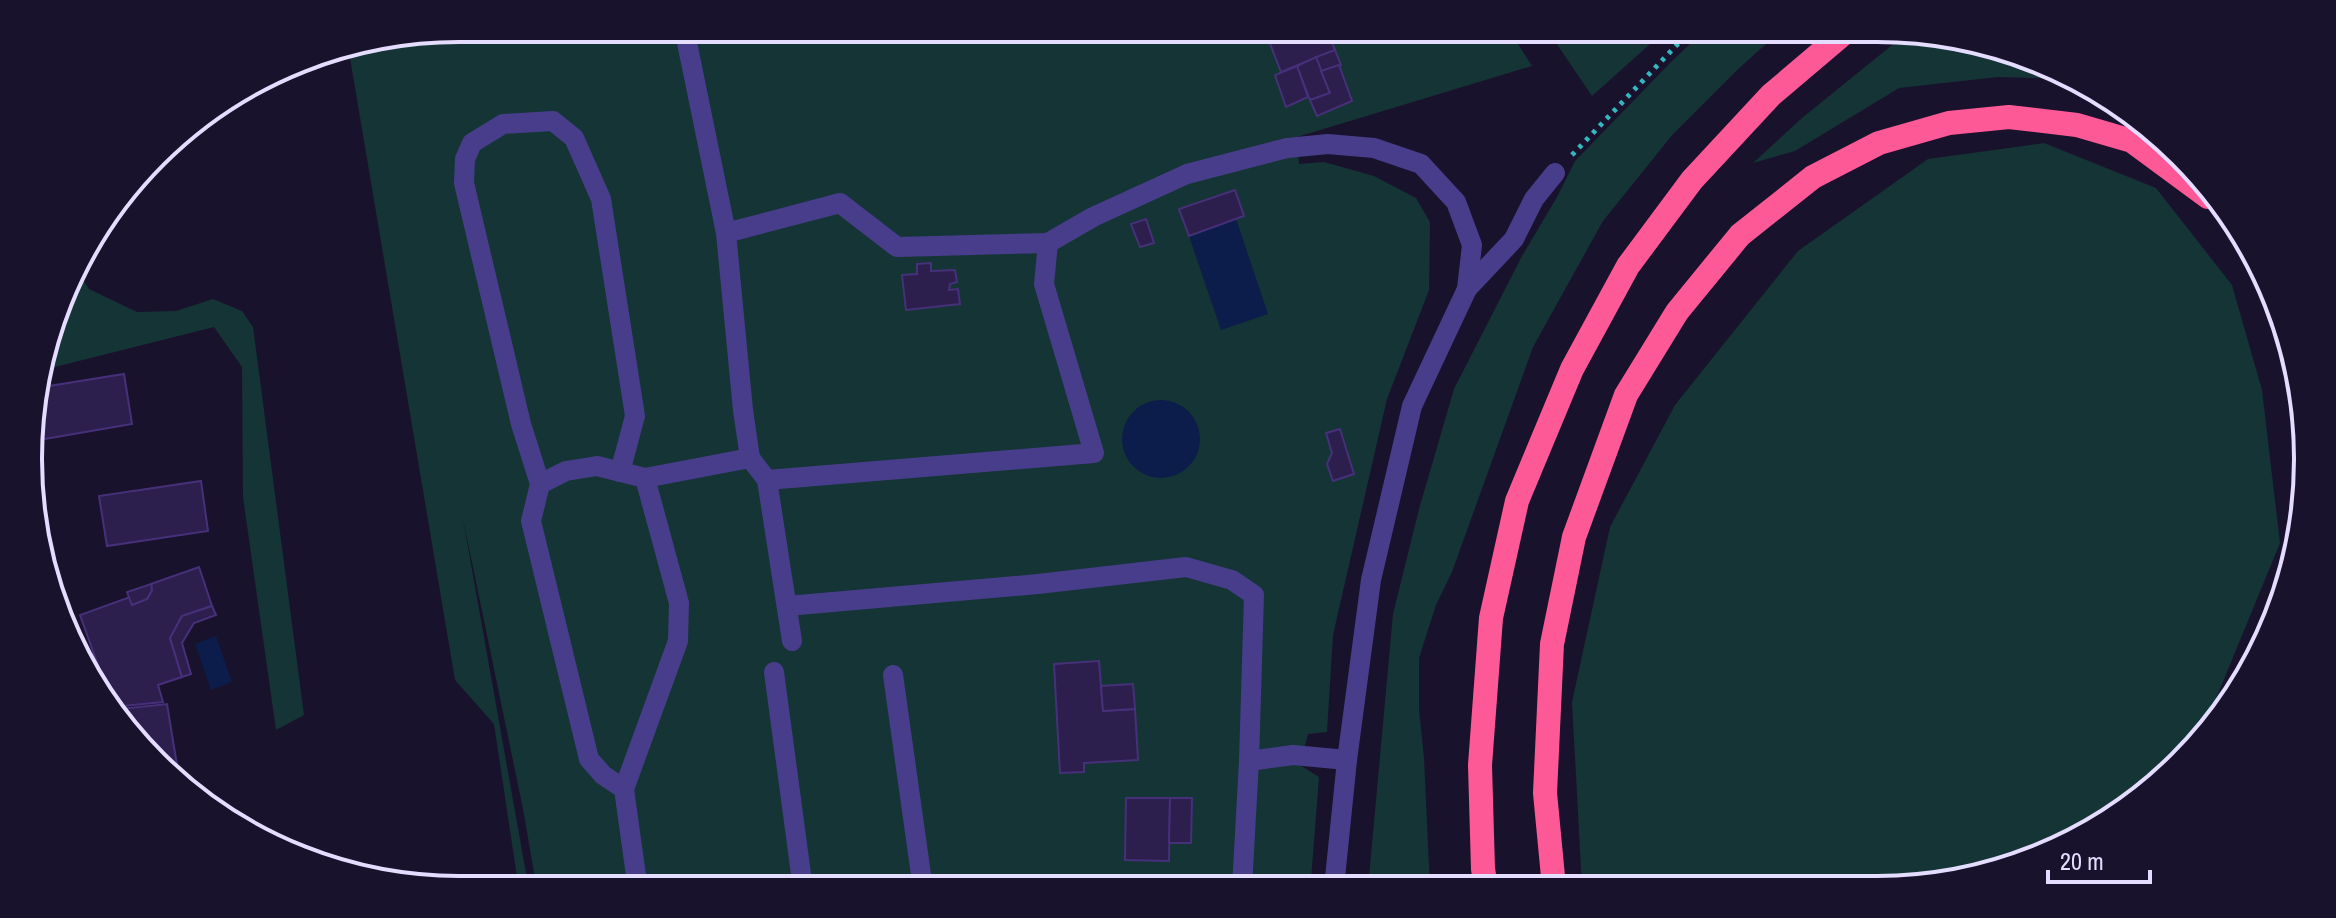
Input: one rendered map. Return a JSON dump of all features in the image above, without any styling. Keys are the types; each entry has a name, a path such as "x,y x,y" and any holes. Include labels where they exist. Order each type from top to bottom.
{"highway":[{"path":"1484,876 1480,765 1491,618 1517,501 1572,369 1628,266 1692,180 1771,95 1833,42"},
{"path":"1553,876 1545,793 1552,644 1574,537 1626,395 1677,312 1740,235 1813,177 1879,143 1949,123 2009,117 2077,125 2132,141 2185,178"}],"lane":[{"path":"687,42 726,233 750,458 767,480 792,641"},
{"path":"620,472 635,416 601,199 574,138 553,121 503,124 472,143 465,159 464,183 521,424 540,484 531,521 589,759 603,775 624,789"},
{"path":"726,233 840,203 897,247 1048,243 1093,217 1187,174 1287,148 1328,144 1374,148 1421,164 1456,202 1472,245 1467,289"},
{"path":"1335,876 1371,580 1412,406 1467,289 1514,239 1534,199 1555,173"},
{"path":"767,480 1094,453 1044,284 1048,243"},
{"path":"540,484 566,471 597,466 645,478 750,458"},
{"path":"636,876 624,789 678,641 679,603 645,478"},
{"path":"787,606 1038,584 1186,567 1232,580 1254,595 1243,876"},
{"path":"774,672 801,876"},
{"path":"893,675 921,876"},
{"path":"1249,761 1293,755 1347,760"}],"path":[{"path":"1555,173 1680,42"}],"green space":[{"path":"459,42 1517,42 1532,66 1297,137 1299,164 1324,162 1374,176 1416,198 1430,222 1429,290 1387,399 1333,635 1327,732 1308,734 1300,765 1319,777 1311,876 535,876 463,519 527,876 517,876 494,724 455,680 350,56 405,46"},
{"path":"1555,42 1652,42 1592,96"},
{"path":"1692,42 1768,42 1673,134 1603,221 1533,347 1419,658 1419,710 1429,876 1369,876 1393,614 1454,389 1575,161"},
{"path":"1895,43 1985,56 2047,78 1998,77 1899,88 1795,151 1753,163 1802,118"},
{"path":"2044,143 2156,188 2232,285 2262,390 2280,543 2213,706 2172,754 2109,806 2037,844 1985,862 1931,872 1877,876 1581,876 1572,702 1610,527 1675,405 1798,251 1928,159"},
{"path":"83,279 89,289 137,312 176,311 213,299 242,311 253,327 304,715 276,730 243,497 242,367 214,327 52,368 64,325"}],"water":[{"path":"1236,219 1268,314 1221,330 1189,236"},
{"path":"1153,400 1169,400 1183,406 1194,417 1200,439 1194,461 1183,472 1169,478 1153,478 1139,472 1128,461 1122,447 1122,431 1128,417 1139,406"},
{"path":"216,636 232,682 211,690 195,644"}],"building":[{"path":"1269,42 1332,42 1335,50 1281,72"},
{"path":"1335,50 1341,65 1321,71 1316,57"},
{"path":"1316,57 1330,93 1310,100 1297,66"},
{"path":"1339,65 1352,101 1317,116 1310,100 1330,93 1321,71"},
{"path":"1297,66 1308,97 1286,107 1275,75"},
{"path":"1235,190 1244,216 1189,236 1179,209"},
{"path":"1146,219 1154,243 1140,247 1131,224"},
{"path":"931,263 931,271 955,270 957,282 950,284 949,290 958,289 960,304 906,310 902,275 917,274 917,264"},
{"path":"124,374 132,424 43,439 49,386"},
{"path":"1340,429 1354,474 1333,481 1327,464 1332,453 1326,433"},
{"path":"201,481 208,531 107,546 99,496"},
{"path":"199,567 212,606 182,616 170,638 182,677 158,685 163,702 123,706 100,672 80,615 130,597 132,605 147,599 152,590 151,584"},
{"path":"151,584 152,590 147,599 132,605 127,592"},
{"path":"212,606 216,615 194,623 182,643 191,674 182,677 170,638 182,616"},
{"path":"1099,661 1103,711 1135,709 1138,760 1084,763 1084,772 1060,773 1054,664"},
{"path":"1133,684 1135,709 1103,711 1101,686"},
{"path":"167,704 177,767 145,734 125,709"},
{"path":"1126,798 1170,798 1169,861 1125,860"},
{"path":"1170,798 1192,798 1191,843 1169,843"}]}
